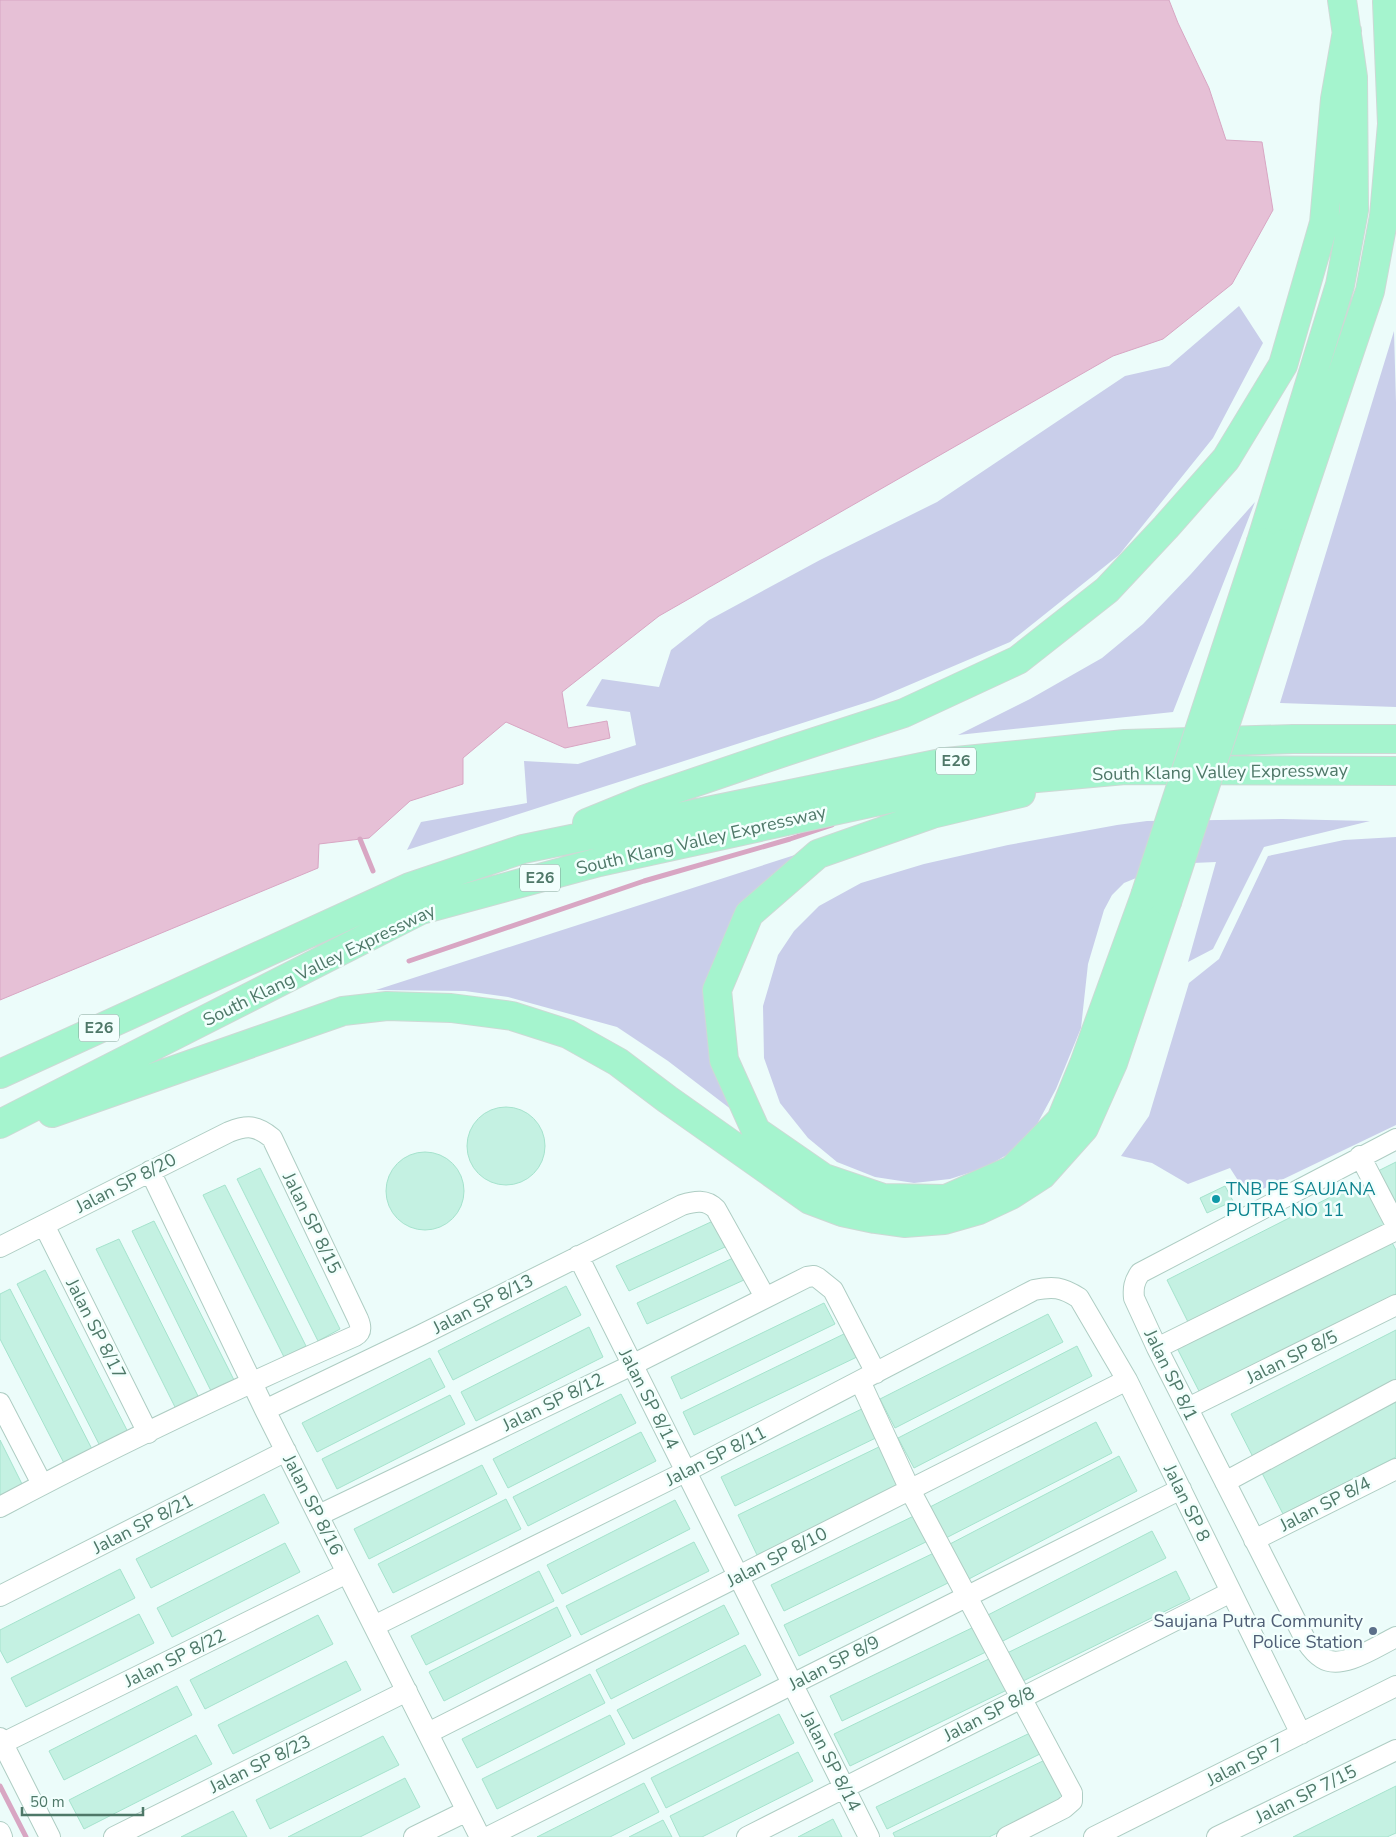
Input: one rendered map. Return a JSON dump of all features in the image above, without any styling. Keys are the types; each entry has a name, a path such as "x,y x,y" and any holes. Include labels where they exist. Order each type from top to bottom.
{"highway":[{"path":"1273,542 1340,285 1354,210 1353,78 1342,0"},
{"path":"1386,1 1396,68"},
{"path":"0,1132 343,1011 387,1006 451,1008 512,1016 568,1034 618,1062 666,1099 810,1200 842,1212 904,1223 944,1220 979,1210 1011,1195 1042,1175 1084,1128 1113,1063 1156,899 1273,542 1370,291 1384,216 1392,124 1386,1"},
{"path":"523,849 646,799 904,713 1018,660 1106,590 1166,527 1226,459 1283,365 1324,223 1336,99 1347,31"},
{"name":"South Klang Valley Expressway","path":"0,1074 410,887 523,849 946,762 1125,744 1293,739 1396,739"},
{"path":"1125,770 932,814 818,854 749,914 717,990 724,1060 756,1131 824,1178 883,1198 946,1199 1012,1170 1061,1120 1156,899"},
{"name":"South Klang Valley Expressway","path":"0,1124 421,910 599,862 948,786 1125,770 1396,771"}],"street":[{"name":"Jalan SP 8/20","path":"0,1247 235,1130 242,1127 254,1127"},
{"name":"Jalan SP 8/15","path":"252,1382 355,1336 360,1331 358,1319 272,1138 254,1127"},
{"name":"Jalan SP 8/1","path":"1396,1138 1140,1274 1134,1285 1134,1298 1157,1348 1306,1641 1323,1659 1334,1662 1347,1661 1396,1637"},
{"path":"1360,1156 1396,1225"},
{"name":"Jalan SP 8/16","path":"150,1171 265,1410 480,1837"},
{"name":"Jalan SP 8/13","path":"265,1410 682,1205 694,1201 711,1204 716,1209 765,1297"},
{"name":"Jalan SP 8/17","path":"44,1225 148,1433"},
{"path":"1157,1348 1396,1230"},
{"name":"Jalan SP 8/14","path":"578,1256 869,1837"},
{"name":"Jalan SP 8/12","path":"319,1515 632,1364 800,1279 814,1276 833,1290 868,1377"},
{"name":"Jalan SP 8/11","path":"374,1626 686,1472 1034,1290 1056,1288"},
{"name":"Jalan SP 8","path":"1056,1288 1068,1290 1079,1298 1127,1380 1301,1734"},
{"name":"Jalan SP 8/5","path":"1188,1408 1396,1305"},
{"path":"868,1377 910,1490 1073,1797 1072,1801 1064,1808 1007,1837"},
{"name":"Jalan SP 8/10","path":"428,1733 1127,1380"},
{"path":"0,1507 42,1484 252,1382"},
{"path":"1225,1482 1396,1390"},
{"path":"0,1403 42,1484"},
{"name":"Jalan SP 8/21","path":"0,1596 286,1451"},
{"name":"Jalan SP 8/4","path":"1254,1540 1396,1469"},
{"name":"Jalan SP 8/9","path":"488,1837 1180,1489"},
{"name":"Jalan SP 8/22","path":"1,1740 347,1573"},
{"name":"Jalan SP 8/8","path":"747,1837 1231,1592"},
{"name":"Jalan SP 7","path":"1094,1837 1396,1686"},
{"name":"Jalan SP 8/23","path":"114,1837 407,1691"},
{"path":"1,1740 50,1837"},
{"name":"Jalan SP 7/15","path":"1217,1837 1396,1750"},
{"path":"414,1837 467,1811"},
{"path":"0,1832 2,1837"}],"shaded area":[{"path":"0,0 1169,0 1209,88 1226,140 1262,142 1273,210 1232,284 1163,339 1113,356 659,616 562,692 568,728 607,721 610,738 565,748 506,722 463,758 463,784 410,801 369,838 319,844 318,868 0,1000"},
{"path":"1239,306 1263,343 1213,438 1119,555 1010,642 874,700 407,850 421,822 527,803 524,761 578,764 636,745 630,712 586,706 602,679 659,687 671,650 709,620 820,560 937,502 1125,376 1169,366"},
{"path":"1394,331 1396,403 1396,707 1280,703"},
{"path":"1255,502 1173,712 958,735 1030,699 1102,658 1143,624 1191,574"},
{"path":"1282,819 1370,821 1264,847 1213,949 1188,962 1216,862 1147,865 1141,876 1124,883 1112,895 1104,910 1088,964 1081,1028 1056,1089 1035,1128 1010,1153 984,1168 950,1179 914,1183 875,1177 837,1162 808,1138 780,1103 764,1058 763,1006 778,955 794,931 819,906 861,883 924,864 1008,845 1147,821"},
{"path":"1396,837 1396,1125 1248,1196 1230,1168 1188,1184 1152,1163 1121,1156 1149,1116 1189,983 1219,959 1268,856 1344,840"},
{"path":"801,853 709,988 732,1110 668,1061 617,1027 508,997 465,991 376,990"}],"building":[{"path":"498,1107 514,1107 528,1113 539,1124 545,1138 545,1154 539,1168 528,1179 514,1185 498,1185 484,1179 473,1168 467,1154 467,1138 473,1124 484,1113"},
{"path":"417,1152 433,1152 447,1158 458,1169 464,1183 464,1199 458,1213 447,1224 433,1230 417,1230 403,1224 392,1213 386,1199 386,1183 392,1169 403,1158"},
{"path":"1396,1162 1396,1215 1374,1173"},
{"path":"260,1168 340,1329 318,1341 237,1179"},
{"path":"1362,1181 1385,1225 1189,1324 1167,1280"},
{"path":"225,1185 306,1346 284,1357 203,1195"},
{"name":"TNB PE SAUJANA PUTRA NO 11","path":"1225,1186 1233,1201 1207,1213 1200,1198"},
{"path":"154,1221 235,1382 212,1393 132,1231"},
{"path":"713,1221 725,1247 629,1291 616,1266"},
{"path":"119,1239 200,1400 177,1411 96,1249"},
{"path":"1390,1239 1396,1250 1396,1294 1200,1393 1177,1348"},
{"path":"733,1258 744,1280 647,1324 637,1303"},
{"path":"45,1270 129,1434 101,1448 17,1284"},
{"path":"566,1286 581,1315 453,1380 438,1351"},
{"path":"10,1289 94,1453 66,1467 0,1339 0,1294"},
{"path":"824,1303 835,1324 681,1399 671,1377"},
{"path":"1048,1314 1063,1342 895,1428 880,1399"},
{"path":"589,1327 603,1357 476,1421 461,1392"},
{"path":"1396,1330 1396,1387 1254,1459 1231,1414"},
{"path":"848,1332 859,1356 694,1435 683,1412"},
{"path":"1077,1346 1092,1376 914,1468 898,1438"},
{"path":"430,1358 445,1387 317,1452 302,1423"},
{"path":"621,1394 636,1423 508,1488 493,1459"},
{"path":"450,1395 465,1424 337,1489 322,1459"},
{"path":"1396,1402 1396,1457 1283,1514 1261,1471"},
{"path":"870,1405 884,1434 735,1506 721,1477"},
{"path":"1096,1422 1112,1453 944,1539 928,1508"},
{"path":"641,1432 656,1461 528,1526 513,1497"},
{"path":"0,1440 24,1488 0,1501"},
{"path":"885,1444 904,1484 757,1555 738,1515"},
{"path":"1119,1456 1137,1491 967,1580 948,1545"},
{"path":"482,1465 497,1494 369,1559 354,1529"},
{"path":"264,1494 279,1523 151,1588 136,1559"},
{"path":"506,1499 521,1529 393,1593 378,1564"},
{"path":"675,1500 690,1529 562,1594 547,1565"},
{"path":"920,1513 932,1539 784,1611 771,1585"},
{"path":"1152,1531 1166,1558 997,1644 984,1617"},
{"path":"694,1542 709,1571 581,1635 566,1606"},
{"path":"285,1543 300,1572 172,1637 157,1608"},
{"path":"938,1551 952,1581 799,1656 784,1625"},
{"path":"120,1569 135,1598 7,1663 0,1650 0,1630"},
{"path":"539,1571 554,1601 426,1665 411,1636"},
{"path":"1176,1571 1190,1599 1017,1684 1003,1655"},
{"path":"724,1605 739,1634 611,1699 596,1670"},
{"path":"557,1607 571,1636 444,1701 429,1672"},
{"path":"139,1614 154,1643 26,1707 11,1678"},
{"path":"318,1615 333,1644 205,1709 190,1680"},
{"path":"976,1626 988,1651 842,1721 830,1696"},
{"path":"745,1645 761,1675 633,1739 617,1710"},
{"path":"993,1657 1009,1689 850,1766 834,1734"},
{"path":"346,1661 361,1690 233,1754 218,1725"},
{"path":"590,1674 605,1703 477,1768 462,1739"},
{"path":"177,1686 192,1715 64,1780 49,1751"},
{"path":"779,1714 794,1743 666,1808 651,1778"},
{"path":"610,1715 625,1744 497,1809 482,1779"},
{"path":"1030,1733 1040,1754 887,1829 876,1807"},
{"path":"196,1735 212,1764 84,1829 69,1800"},
{"path":"383,1736 399,1765 270,1829 256,1800"},
{"path":"798,1752 813,1781 702,1837 680,1837 670,1816"},
{"path":"1047,1759 1067,1799 989,1837 895,1837 893,1833"},
{"path":"405,1778 420,1807 360,1837 288,1837"},
{"path":"644,1783 659,1812 610,1837 537,1837"},
{"path":"1396,1786 1396,1833 1387,1837 1293,1837"},
{"path":"233,1811 247,1837 181,1837"},
{"path":"833,1819 842,1837 798,1837"},
{"path":"663,1820 672,1837 629,1837"}],"waterway":[{"path":"409,961 644,881 832,825"},
{"path":"360,839 373,871"},
{"path":"0,1786 26,1837"}],"place":[{"name":"TNB PE SAUJANA PUTRA NO 11","path":"1216,1199"},
{"name":"Saujana Putra Community Police Station","path":"1373,1631"}]}
